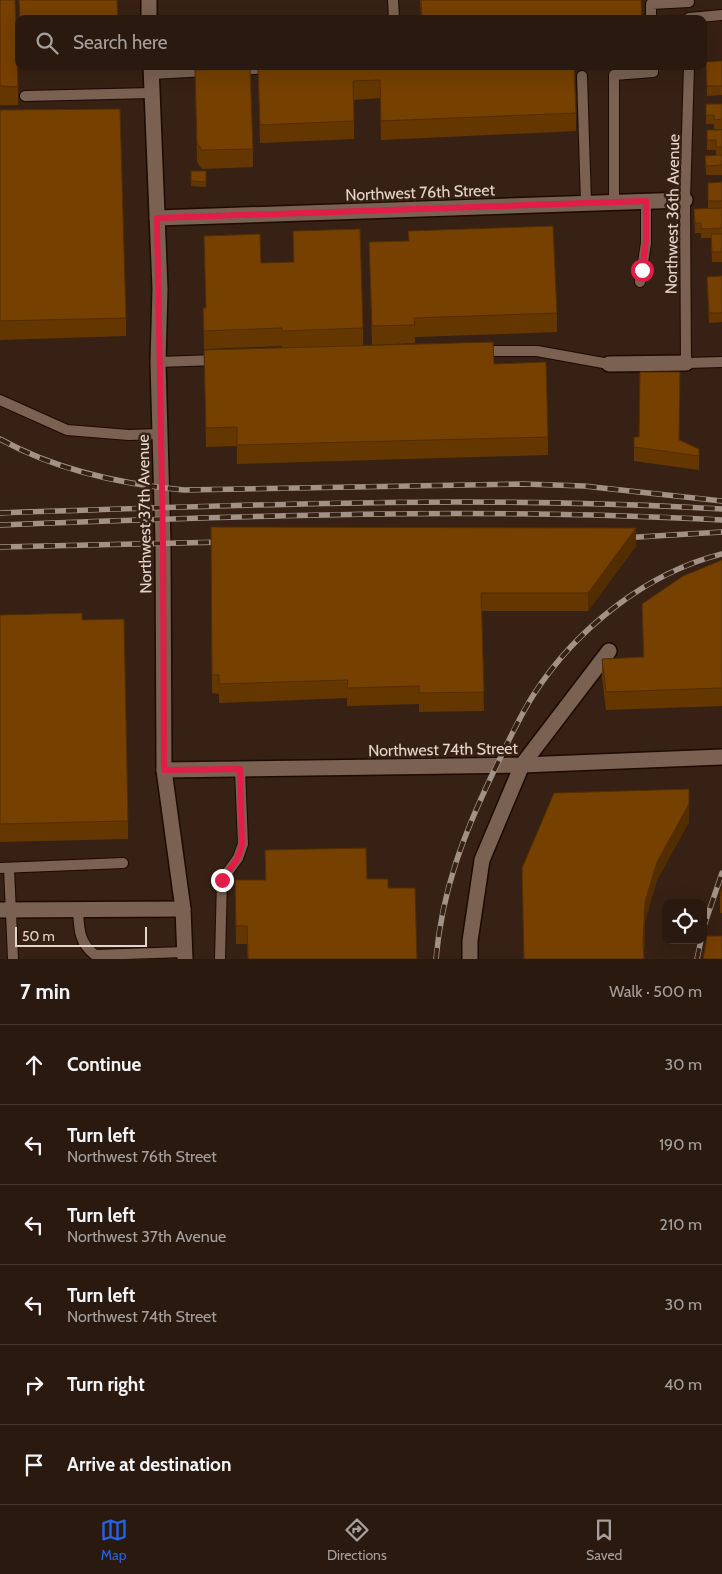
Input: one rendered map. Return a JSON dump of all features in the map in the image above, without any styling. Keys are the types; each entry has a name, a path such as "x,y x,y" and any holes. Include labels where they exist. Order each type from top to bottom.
{"street":[{"path":"148,0 149,15"},
{"name":"Northwest 37th Avenue","path":"151,70 160,289 158,362 163,543 164,770 183,909 185,955"},
{"name":"Northwest 76th Street","path":"157,218 685,200"},
{"path":"609,364 686,363"},
{"path":"470,959 470,941 482,860 522,765 609,650"},
{"name":"Northwest 74th Street","path":"164,770 522,765 722,757"},
{"path":"5,910 183,909"}],"lane":[{"path":"393,0 394,15"},
{"path":"652,15 651,4 689,1 689,15"},
{"path":"707,16 722,15"},
{"path":"151,70 217,70"},
{"path":"614,202 614,75 653,72 653,70"},
{"name":"Northwest 36th Avenue","path":"686,363 685,200 689,70"},
{"path":"582,76 586,203"},
{"path":"26,96 152,93"},
{"path":"640,282 646,242 646,201"},
{"path":"468,351 537,351 609,364"},
{"path":"158,362 230,360"},
{"path":"686,363 722,362"},
{"path":"0,400 67,430 129,435 160,434"},
{"path":"220,959 222,880 238,858 242,844 240,769"},
{"path":"13,959 5,910 5,868 123,863"},
{"path":"78,910 79,935 86,948 95,957 185,955"}],"building":[{"path":"0,0 15,0 15,70 17,70 18,87 0,86"},
{"path":"19,0 117,0 118,15 20,15"},
{"path":"421,0 641,0 642,15 422,15"},
{"path":"722,61 722,86 707,86 707,62"},
{"path":"195,70 250,70 253,149 202,150 197,143"},
{"path":"258,70 574,70 576,113 381,121 380,80 353,81 354,121 260,125"},
{"path":"706,104 722,104 722,119 714,120 714,115 706,115"},
{"path":"120,109 126,318 0,321 0,110"},
{"path":"707,130 722,130 722,147 716,147 716,140 707,140"},
{"path":"722,155 722,165 706,166 705,156"},
{"path":"191,171 206,171 206,182 191,181"},
{"path":"722,182 722,201 708,201 708,183"},
{"path":"722,208 722,228 701,229 701,223 695,223 694,209"},
{"path":"553,226 557,313 414,318 415,325 372,326 369,242 409,241 408,231"},
{"path":"360,229 363,328 282,331 282,328 204,331 203,308 206,308 204,236 260,234 261,263 294,262 293,231"},
{"path":"711,234 722,234 722,252 712,252"},
{"path":"722,276 722,313 709,313 707,277"},
{"path":"493,342 494,364 546,362 548,437 237,445 237,427 206,428 204,350"},
{"path":"640,372 680,372 679,440 699,449 699,456 634,447 634,437 639,437"},
{"path":"211,527 636,528 588,593 481,593 484,692 419,693 419,686 347,688 348,680 219,684 219,675 212,675"},
{"path":"722,560 722,688 606,692 602,659 644,657 642,604 683,576"},
{"path":"82,613 82,620 124,619 128,821 0,824 0,615"},
{"path":"689,789 689,804 657,862 645,902 644,959 524,959 522,868 554,793"},
{"path":"366,848 367,879 388,879 388,888 415,888 417,959 248,959 247,926 236,926 235,880 266,880 265,850"},
{"path":"707,936 722,936 722,959 703,959"}],"railway":[{"path":"0,439 43,459 89,474 136,484 184,490 523,484 584,486 722,501"},
{"path":"0,513 451,502 632,505 722,509"},
{"path":"0,525 271,516 451,513 632,516 722,520"},
{"path":"622,538 722,532"},
{"path":"0,547 225,542"},
{"path":"436,959 443,910 463,842 502,754 534,694 570,647 615,607 666,575 722,554"},
{"path":"707,917 722,873"},
{"path":"697,959 700,944"}],"route":[{"path":"222,880 228,869 238,858 242,844 240,769 164,770 163,543 158,362 160,289 157,218 646,201 646,242 642,270"}]}
